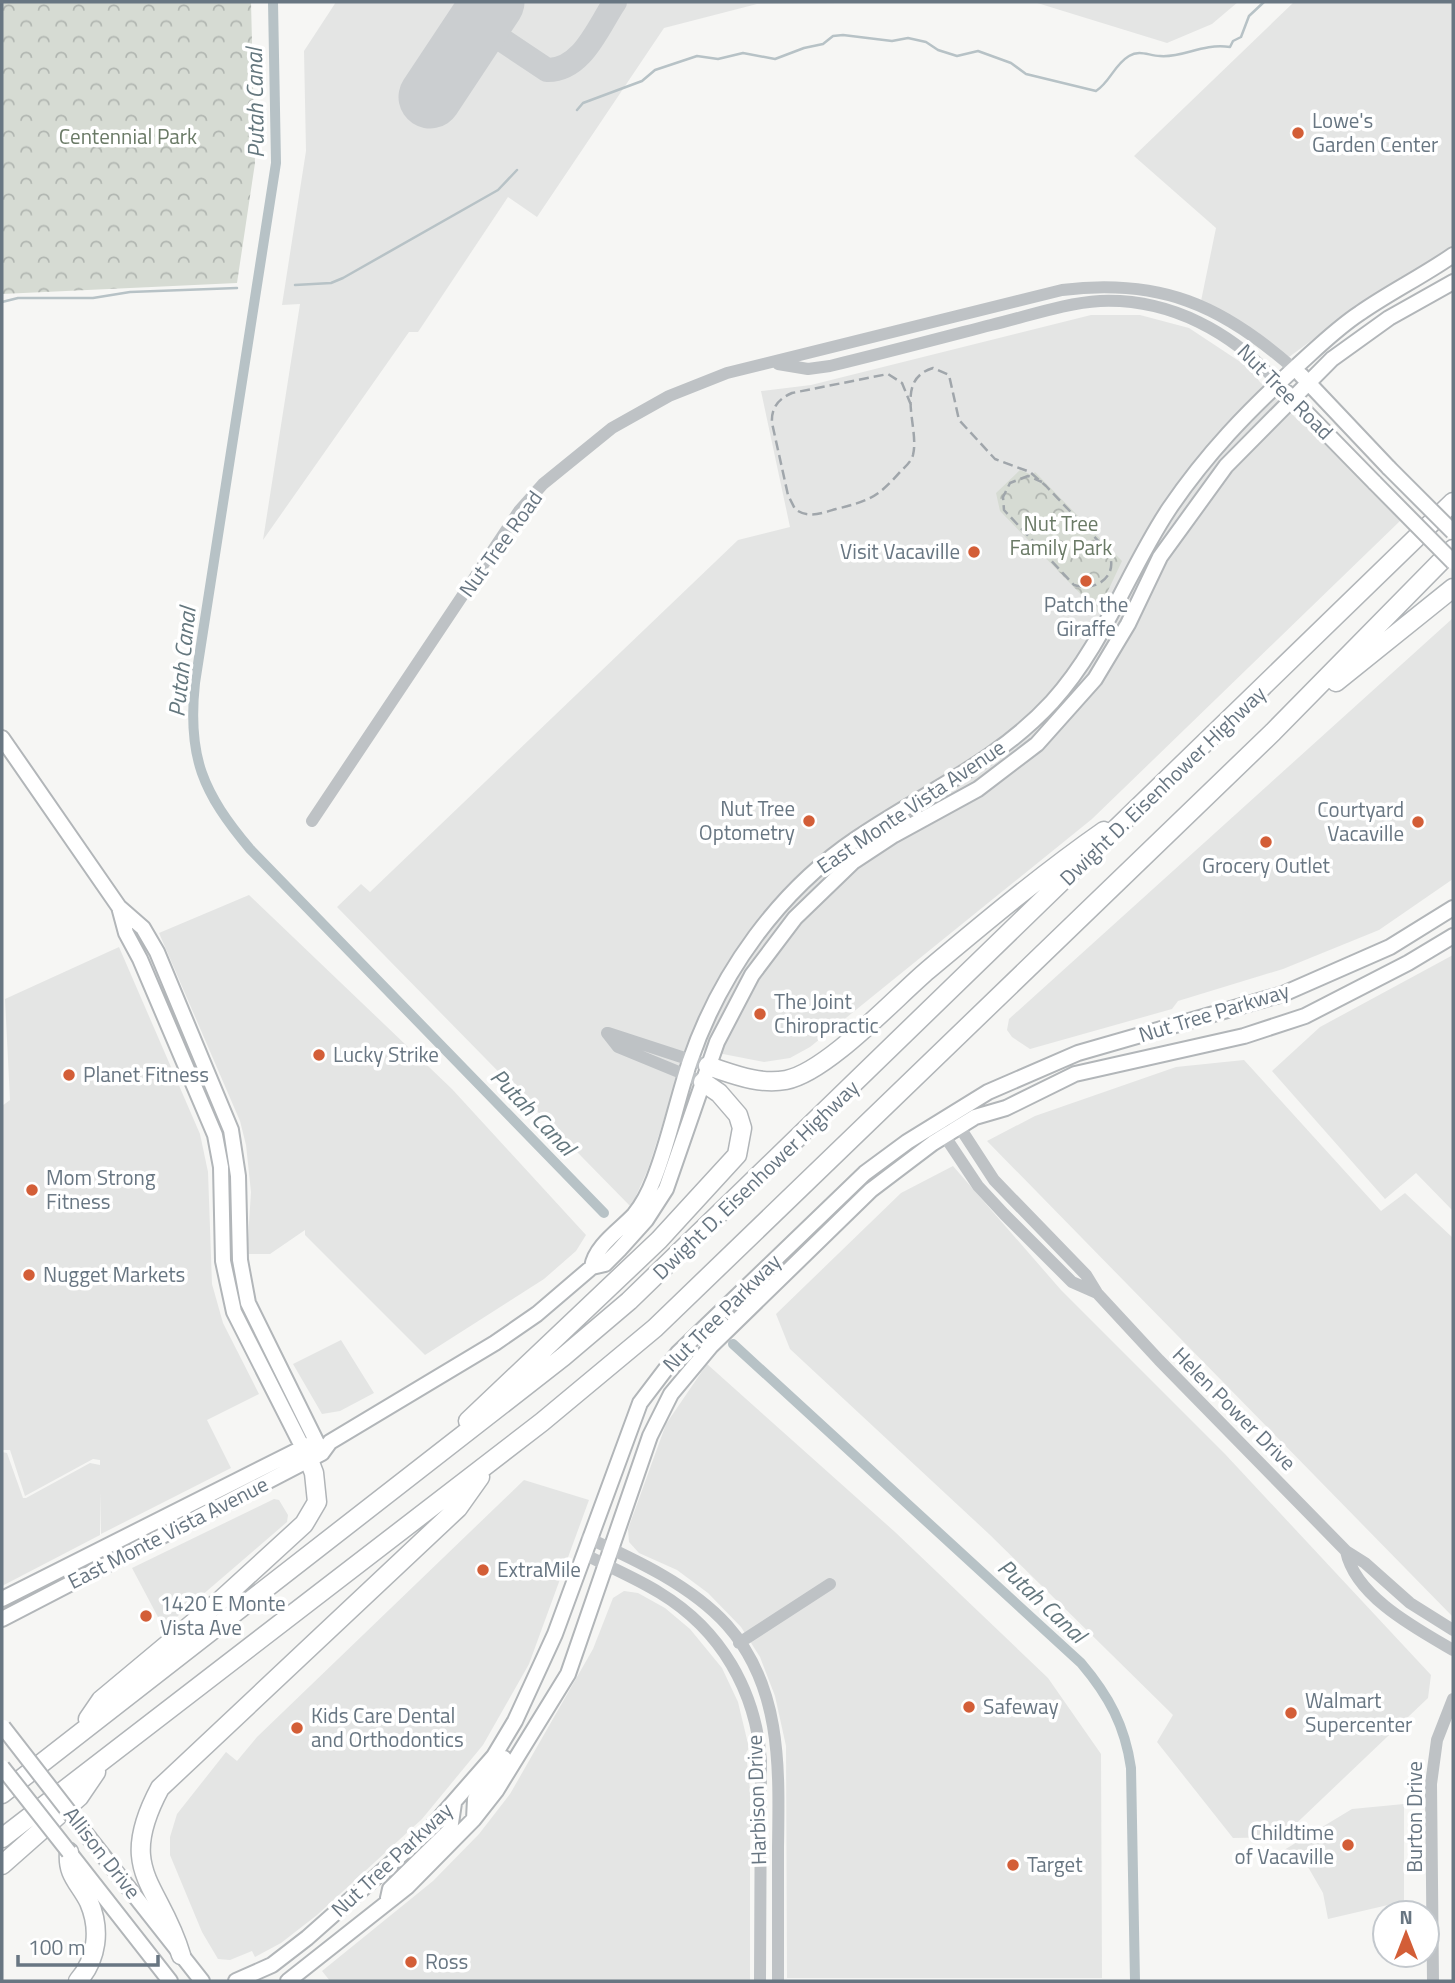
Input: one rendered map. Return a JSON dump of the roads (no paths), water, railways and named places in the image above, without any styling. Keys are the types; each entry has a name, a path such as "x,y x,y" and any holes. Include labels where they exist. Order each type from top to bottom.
{"highway":[{"name":"Dwight D. Eisenhower Highway","path":"2,1794 563,1357 688,1248 1419,537 1453,499"},
{"name":"Dwight D. Eisenhower Highway","path":"2,1838 593,1382 698,1289 1273,732 1453,548"},
{"path":"1273,732 1453,588"},
{"path":"705,1074 778,1081 801,1075 838,1048 1079,848 1147,801"},
{"path":"441,1452 484,1403 659,1240 737,1155 742,1128 738,1115 705,1074"},
{"path":"76,1736 101,1700 222,1599 313,1514 317,1494 316,1449"},
{"path":"181,1955 175,1934 150,1891 142,1864 145,1816 160,1788 458,1508 491,1461"},
{"path":"2,1865 79,1797 102,1763"},
{"path":"69,1852 68,1868 89,1902 96,1934 93,1956 78,1981"}],"main road":[{"name":"East Monte Vista Avenue","path":"592,1267 594,1256 634,1215 648,1195 690,1060 708,1016 753,940 807,877 858,837 950,783 1004,746 1066,686 1100,637 1144,551 1208,453 1294,369 1358,314 1453,255"},
{"name":"East Monte Vista Avenue","path":"2,1619 141,1548 483,1351 537,1314 592,1267 605,1264 659,1200 672,1176 717,1042 752,975 811,900 853,862 978,789 1031,749 1058,724 1106,663 1160,557 1203,495 1307,382 1360,337 1453,282"},
{"name":"Nut Tree Road","path":"1294,369 1453,532"},
{"name":"Nut Tree Road","path":"1279,383 1453,562"},
{"path":"2,738 118,907 143,928 177,1000 235,1146 242,1278 252,1313 316,1449"},
{"path":"875,847 874,837 944,796 950,783"},
{"path":"811,900 816,883 857,848 858,837"},
{"path":"118,907 126,933 168,1022 215,1135 222,1188 223,1261 229,1298 245,1339 316,1449"},
{"name":"Nut Tree Parkway","path":"236,1981 272,1965 307,1938 430,1829 494,1756 515,1721 555,1634 588,1538 640,1403 678,1353 865,1173 955,1120 988,1092 1078,1053 1294,989 1391,947 1453,908"},
{"name":"Nut Tree Parkway","path":"955,1120 1006,1108 1074,1074 1244,1036 1305,1016 1408,963 1453,936"},
{"path":"137,954 146,955 165,990 177,1000"},
{"path":"168,1022 182,1038 199,1076 210,1078"},
{"path":"197,1090 210,1078"},
{"path":"197,1090 211,1099 226,1135 235,1146"},
{"name":"Nut Tree Parkway","path":"288,1981 387,1903 438,1857 474,1819 527,1744 568,1674 650,1436 662,1410 686,1373 734,1322 871,1190 940,1129"},
{"path":"222,1188 229,1202 230,1238 240,1242"},
{"name":"East Monte Vista Avenue","path":"2,1599 201,1497 316,1449"},
{"path":"141,1548 145,1535 187,1513 201,1497"},
{"path":"88,1575 99,1560 131,1543 134,1530"},
{"path":"474,1819 475,1799 515,1740 515,1721"},
{"name":"Allison Drive","path":"3,1726 202,1981"},
{"name":"Allison Drive","path":"2,1767 170,1981"},
{"path":"387,1903 390,1889 450,1830 454,1803"}],"street":[{"name":"Nut Tree Road","path":"312,821 519,511 543,484 574,457 638,412 704,381 1062,290 1088,286 1157,293 1195,303 1233,320 1294,369"},
{"name":"Nut Tree Road","path":"771,363 808,369 830,366 1059,308 1098,301 1115,301 1157,307 1211,328 1248,351 1279,383"},
{"path":"826,349 830,366"},
{"path":"607,1032 690,1060 705,1074 685,1075 618,1047 607,1032"},
{"name":"Helen Power Drive","path":"955,1120 994,1180 1087,1275 1097,1293 1346,1551 1365,1563 1410,1603 1453,1630"},
{"name":"Helen Power Drive","path":"940,1129 978,1186 1004,1214 1072,1282 1097,1293"},
{"name":"Harbison Drive","path":"588,1538 613,1549 690,1594 727,1626 739,1643 767,1698 778,1750 778,1981"},
{"name":"Helen Power Drive","path":"1346,1551 1350,1569 1381,1601 1453,1650"},
{"name":"Harbison Drive","path":"584,1554 657,1591 697,1620 732,1664 751,1705 761,1761 761,1981"},
{"path":"739,1643 830,1584"},
{"name":"Burton Drive","path":"1433,1981 1431,1784 1437,1740 1453,1699"}],"waterway":[{"name":"Putah Canal","path":"273,2 276,163 195,683 193,709 196,753 202,773 220,810 250,849 604,1213"},
{"path":"577,110 583,103 642,81 655,70 697,56 718,59 743,53 775,59 823,44 833,36 843,35 892,41 908,38 926,42 938,50 957,56 978,51 1011,63 1026,74 1096,91 1119,64 1133,54 1169,56 1210,47 1230,47 1233,41 1241,37 1249,16 1264,2"},
{"path":"295,285 331,283 343,278 498,190 517,170"},
{"path":"2,302 18,298 93,298 130,292 237,288"},
{"name":"Putah Canal","path":"733,1344 1081,1663 1100,1687 1120,1725 1131,1768 1135,1981"}],"railway":[{"path":"911,405 902,383 888,374 792,393 779,401 774,408 772,423 788,495 795,509 805,514 815,514 857,503 879,493 908,464 913,455 914,444 911,393 921,374 933,368 949,375 959,420 995,459 1030,472 1046,486 1107,550 1111,566 1109,573 1099,584 1083,587 1074,585 1004,510 1003,497 1010,483 1028,476 1042,482"}],"place":[{"name":"Lowe's Garden Center","path":"1298,133"},
{"name":"Visit Vacaville","path":"974,552"},
{"name":"Patch the Giraffe","path":"1086,581"},
{"name":"Nut Tree Optometry","path":"809,821"},
{"name":"Courtyard Vacaville","path":"1418,822"},
{"name":"Grocery Outlet","path":"1266,842"},
{"name":"The Joint Chiropractic","path":"760,1014"},
{"name":"Lucky Strike","path":"319,1055"},
{"name":"Planet Fitness","path":"69,1075"},
{"name":"Mom Strong Fitness","path":"32,1190"},
{"name":"Nugget Markets","path":"29,1275"},
{"name":"ExtraMile","path":"483,1570"},
{"name":"1420 E Monte Vista Ave","path":"146,1616"},
{"name":"Safeway","path":"969,1707"},
{"name":"Walmart Supercenter","path":"1291,1713"},
{"name":"Kids Care Dental and Orthodontics","path":"297,1728"},
{"name":"Childtime of Vacaville","path":"1348,1845"},
{"name":"Target","path":"1013,1865"},
{"name":"Ross","path":"411,1962"}],"park label":[{"name":"Centennial Park","path":"128,137"},
{"name":"Nut Tree Family Park","path":"1061,536"}]}
